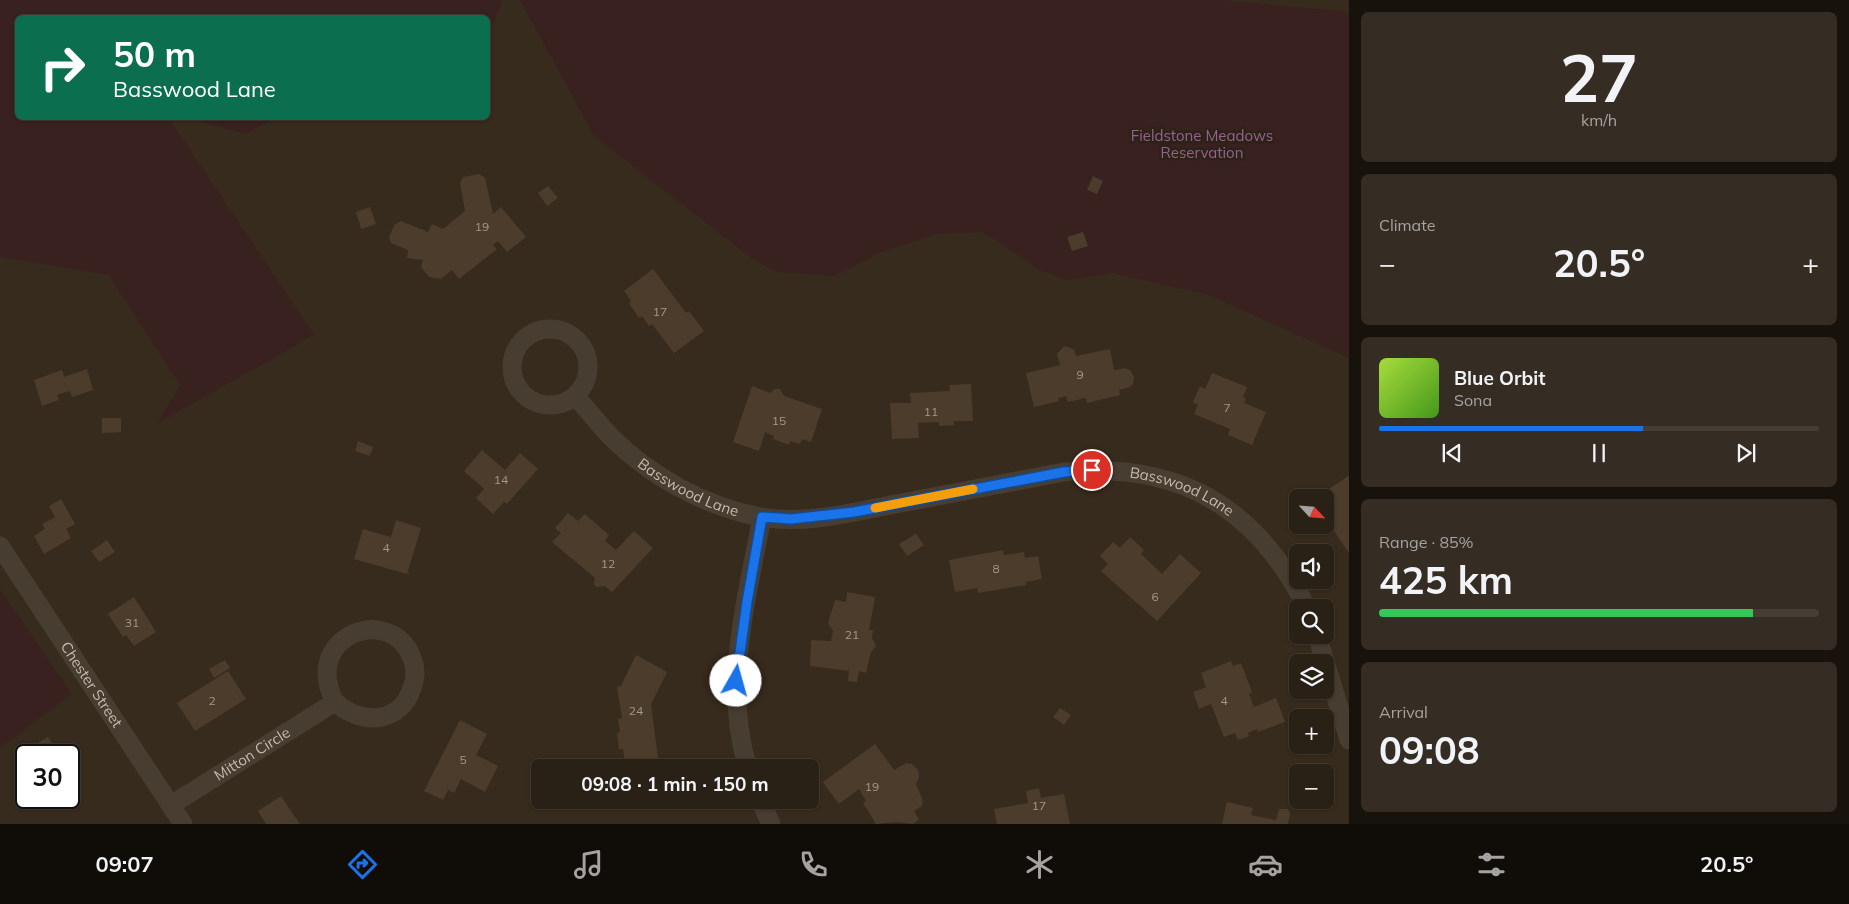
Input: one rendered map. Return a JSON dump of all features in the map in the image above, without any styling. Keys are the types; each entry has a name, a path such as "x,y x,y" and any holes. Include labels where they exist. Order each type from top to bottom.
{"street":[{"path":"542,329 561,330 577,339 585,350 588,362 586,380 575,396 564,402 552,405 539,404 528,398 519,389 513,378 512,365 514,353 520,342 542,329"},
{"name":"Basswood Lane","path":"575,396 610,436 635,458 661,476 709,502 762,517 791,519 854,512 1064,472 1092,470 1154,475 1183,484 1209,497 1233,513 1256,534 1279,560 1302,599"},
{"path":"745,759 736,715 736,681 747,602 762,517"},
{"name":"Chester Street","path":"0,546 183,824"},
{"path":"359,631 381,631 400,640 409,652 414,666 415,680 410,695 401,706 389,715 375,718 360,718 346,712 335,702 328,689 326,674 328,660 335,647 346,637 359,631"},
{"path":"1320,644 1349,740"},
{"name":"Mitton Circle","path":"171,806 335,702"},
{"path":"764,809 771,824"}],"green space":[{"path":"0,0 502,0 495,22 490,25 490,15 15,15 15,120 170,120 314,335 158,423 180,385 109,275 0,257"},
{"name":"Fieldstone Meadows Reservation","path":"520,0 1221,0 1349,12 1349,358 1209,295 1112,273 1069,280 1040,270 983,232 937,234 881,252 835,276 777,272 750,257 594,136"},
{"path":"194,120 271,120 246,134"},
{"path":"0,589 72,694 0,748"}],"building":[{"path":"479,174 485,178 493,214 501,207 526,237 507,252 498,241 493,245 497,249 459,279 452,270 441,279 429,277 421,267 423,260 407,258 408,250 391,243 389,237 394,225 401,221 428,232 432,224 443,229 465,211 460,183 463,177"},
{"path":"1093,176 1103,181 1097,194 1087,190"},
{"path":"548,186 558,198 547,206 538,193"},
{"path":"370,207 376,224 361,229 356,212"},
{"path":"1083,232 1088,246 1072,251 1067,237"},
{"path":"653,269 686,313 689,311 704,331 674,353 652,324 649,326 642,316 639,318 624,291"},
{"path":"1064,346 1074,349 1076,356 1110,349 1114,370 1125,368 1130,370 1134,377 1133,384 1130,387 1119,390 1120,395 1087,403 1086,398 1068,402 1066,396 1058,398 1059,401 1034,407 1026,373 1060,365 1057,354"},
{"path":"87,369 93,390 72,397 70,391 57,395 59,400 42,406 34,380 62,370 64,377"},
{"path":"1212,373 1247,387 1243,397 1246,399 1244,403 1266,412 1252,445 1228,435 1230,429 1194,414 1198,405 1193,402 1200,386 1205,389"},
{"path":"971,384 973,421 954,421 954,425 939,426 939,422 918,423 919,438 892,439 890,403 911,403 910,393 950,391 949,385"},
{"path":"752,386 771,393 774,389 780,389 784,396 822,409 811,442 802,439 800,444 790,441 789,445 773,439 774,436 765,432 759,451 733,442"},
{"path":"102,418 121,418 121,432 102,433"},
{"path":"358,441 373,447 370,456 355,451"},
{"path":"482,450 505,470 520,453 538,469 507,504 504,502 493,514 476,498 484,489 464,471"},
{"path":"1348,476 1349,553 1334,531 1334,489 1329,489"},
{"path":"61,499 75,524 66,529 71,538 44,554 34,536 45,529 42,524 55,517 49,506"},
{"path":"568,513 578,521 585,514 609,535 605,541 616,550 634,531 653,548 612,592 605,586 596,587 594,584 595,578 552,542 561,533 555,528"},
{"path":"396,520 421,528 407,574 354,559 363,529 391,537"},
{"path":"916,534 924,545 907,556 899,544"},
{"path":"1130,537 1144,550 1141,554 1162,574 1180,554 1201,573 1157,621 1101,571 1108,564 1100,556 1113,542 1120,548"},
{"path":"107,540 115,552 99,562 91,551"},
{"path":"1003,550 1004,555 1024,552 1025,558 1038,556 1042,579 1026,582 1026,585 978,593 977,588 955,592 949,560"},
{"path":"847,592 875,597 869,630 873,630 872,638 876,646 871,652 866,673 859,671 857,682 848,681 849,671 810,666 811,640 831,641 833,631 828,623 835,600 846,602"},
{"path":"134,597 156,632 134,646 126,635 123,637 108,614"},
{"path":"636,655 667,672 651,704 658,758 624,759 623,749 619,749 617,733 620,732 618,719 622,718 617,687 621,686"},
{"path":"225,660 230,668 214,678 209,669"},
{"path":"1231,661 1233,666 1241,663 1252,692 1249,694 1254,707 1276,698 1285,722 1258,732 1257,729 1248,733 1249,736 1238,740 1235,733 1224,737 1211,704 1199,709 1193,692 1206,687 1201,673"},
{"path":"228,671 246,699 195,731 177,703"},
{"path":"1060,708 1071,715 1064,725 1053,717"},
{"path":"460,720 487,734 476,755 498,766 485,792 461,779 454,793 448,790 443,800 424,791"},
{"path":"48,737 52,744 36,744"},
{"path":"875,744 894,770 906,763 912,764 918,770 919,777 916,784 923,801 922,806 914,811 919,820 913,824 897,822 876,824 863,803 866,801 859,789 839,804 823,782"},
{"path":"1039,788 1041,798 1064,794 1070,824 997,824 994,809 1028,803 1026,791"},
{"path":"281,796 300,824 266,824 258,811"},
{"path":"1227,802 1253,808 1251,815 1276,820 1279,809 1288,809 1290,813 1288,824 1222,824"}],"slow traffic":[{"path":"875,508 973,489"}],"route":[{"path":"736,681 747,602 762,517 791,519 854,512 1064,472 1092,470"}]}
